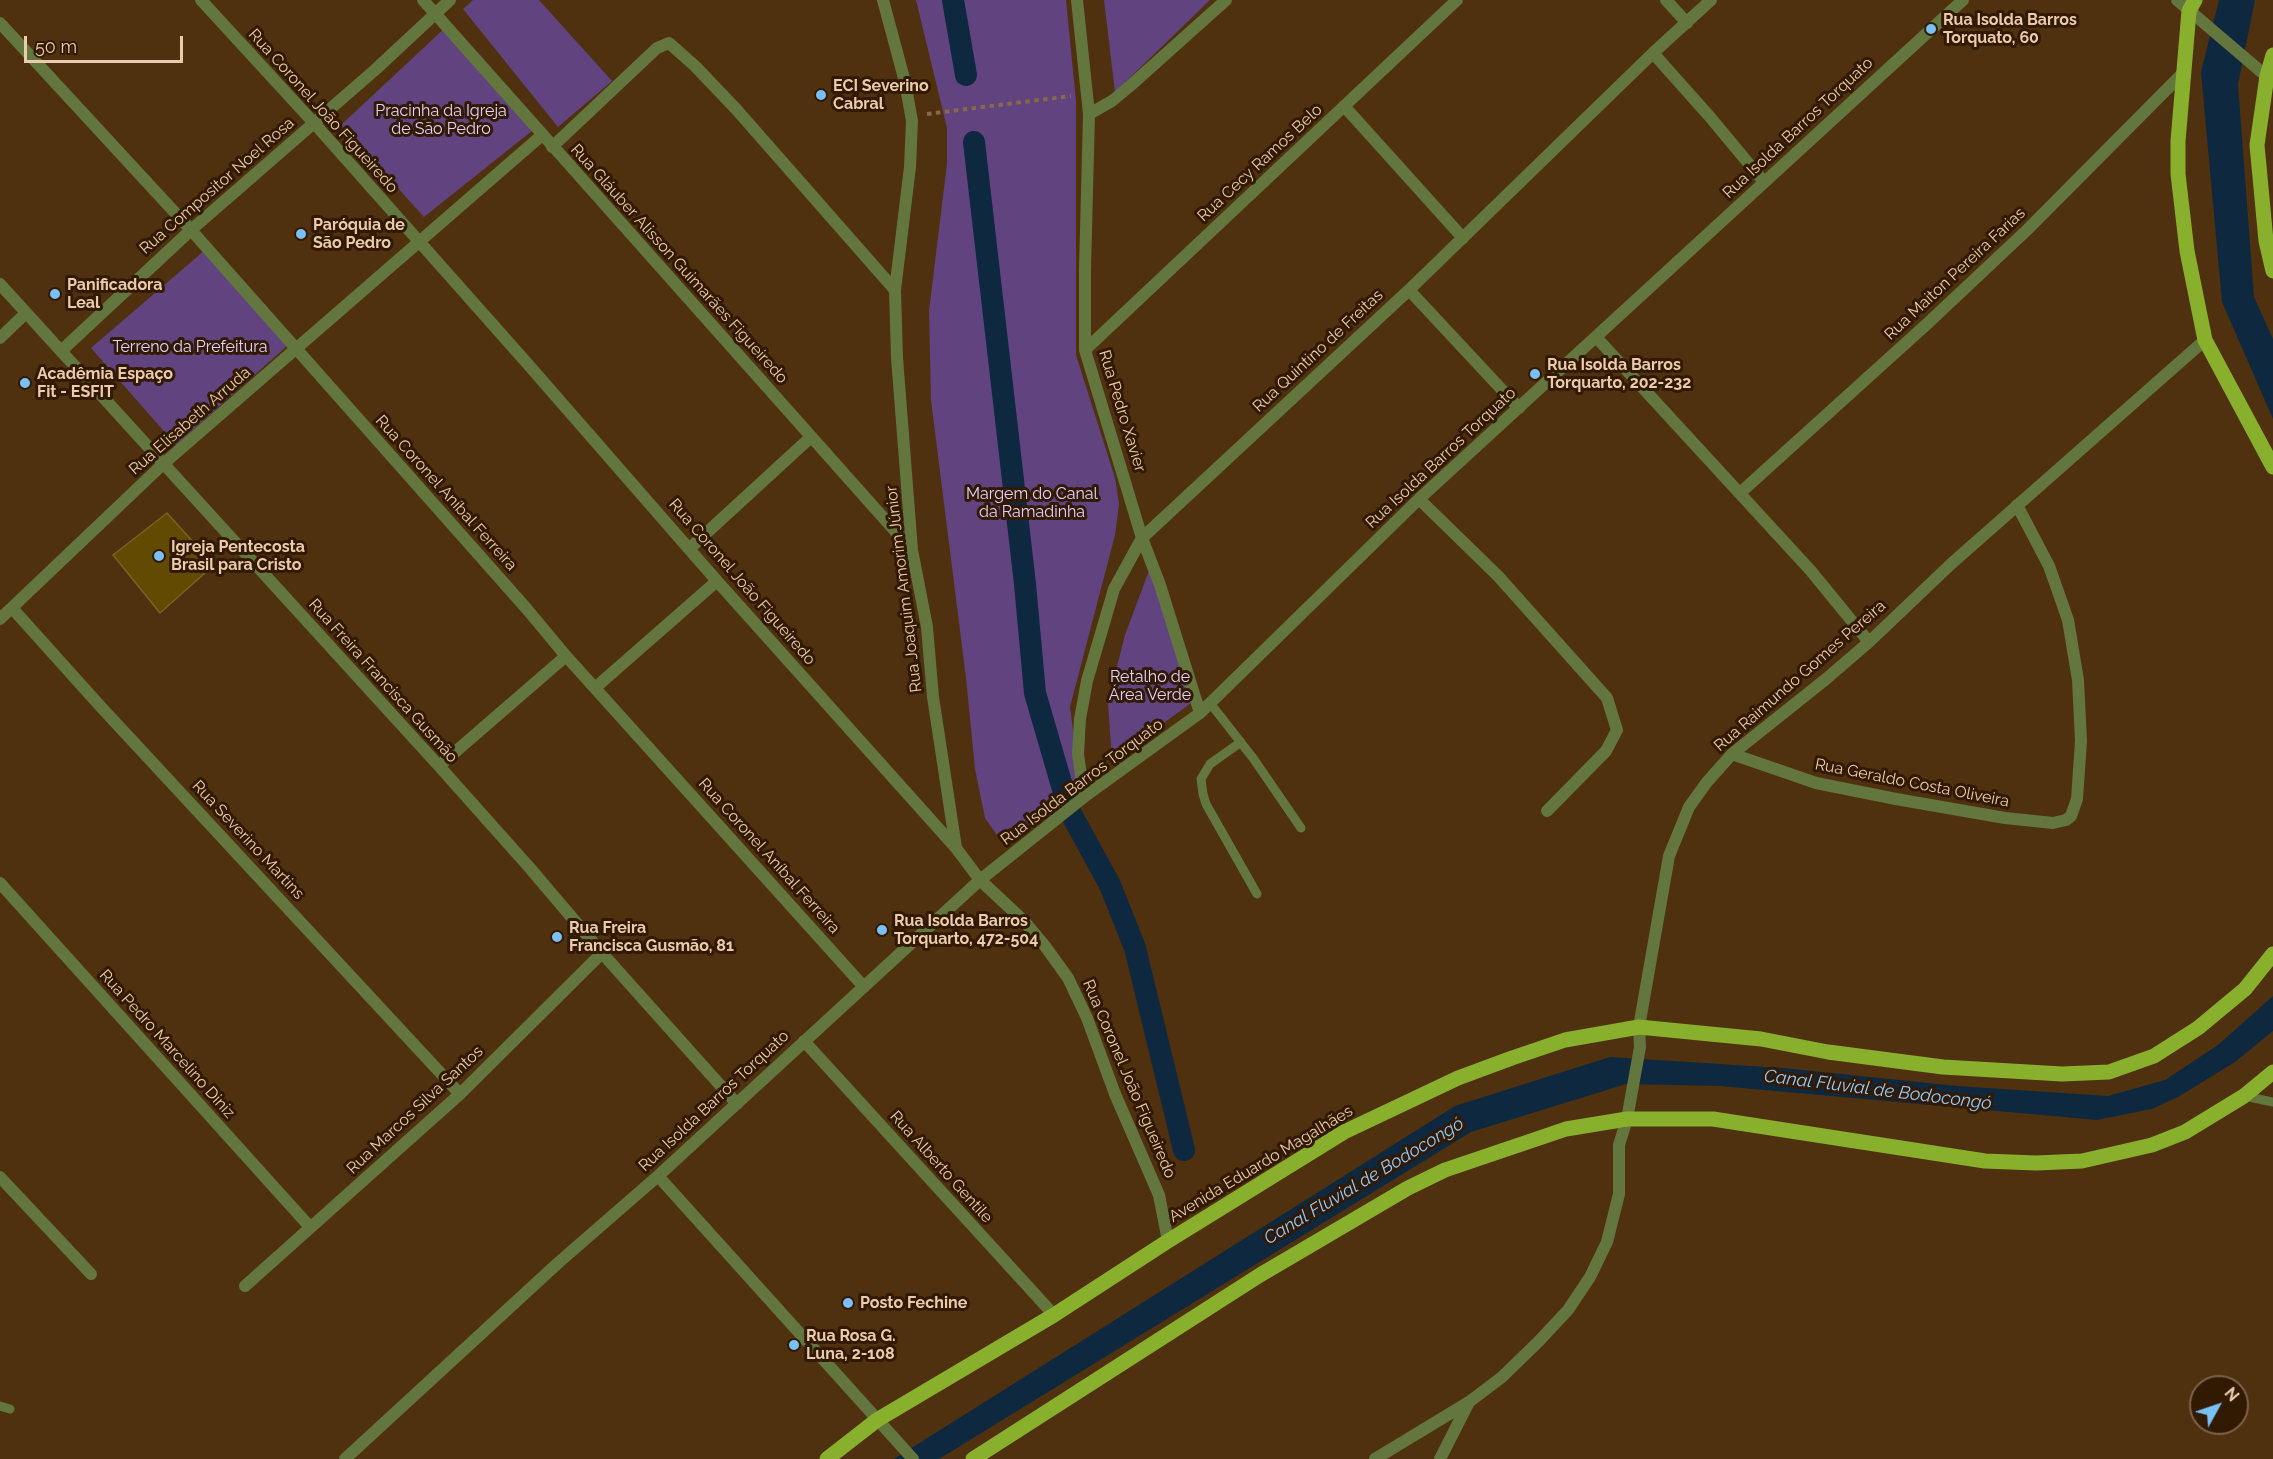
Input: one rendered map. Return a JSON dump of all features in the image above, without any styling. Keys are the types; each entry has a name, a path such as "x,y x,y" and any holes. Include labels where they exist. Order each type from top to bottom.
{"main road":[{"path":"2192,5 2184,72 2178,174 2187,251 2205,340 2273,466"},
{"path":"2273,55 2258,145 2263,218 2273,271"},
{"name":"Avenida Eduardo Magalhães","path":"827,1459 877,1420 1054,1315 1168,1240 1344,1132 1458,1078 1565,1040 1640,1027 1761,1039 1828,1052 1943,1067 2062,1074 2109,1072 2154,1056 2198,1028 2245,989 2273,954"},
{"path":"973,1459 1260,1275 1408,1188 1444,1170 1566,1129 1627,1119 1713,1119 1985,1161 2036,1163 2082,1161 2152,1145 2185,1132 2244,1096 2273,1072"}],"street":[{"name":"Rua Coronel João Figueiredo","path":"201,0 314,123 717,581 956,848 980,880 1025,922 1068,978 1087,1018 1115,1094 1160,1195 1168,1240"},
{"name":"Rua Gláuber Alisson Guimarães Figueiredo","path":"423,0 541,136 912,550"},
{"name":"Rua Compositor Noel Rosa","path":"61,351 191,230 450,0"},
{"name":"Rua Joaquim Amorim Júnior","path":"883,0 911,116 910,167 895,290 897,358 912,550 927,627 933,697 956,848"},
{"name":"Rua Pedro Xavier","path":"1077,0 1089,114 1085,350 1142,538 1168,606 1200,713"},
{"path":"1089,114 1112,102 1226,0"},
{"name":"Rua Cecy Ramos Belo","path":"1085,350 1457,0"},
{"path":"1666,0 1687,23"},
{"name":"Rua Quintino de Freitas","path":"1084,797 1078,754 1080,719 1087,681 1114,589 1142,538 1409,290 1653,53 1711,0"},
{"name":"Rua Isolda Barros Torquato","path":"345,1459 980,880 1084,797 1200,713 1419,499 1963,0"},
{"path":"2177,0 2192,5 2206,25 2270,79"},
{"name":"Rua Coronel Aníbal Ferreira","path":"0,23 191,230 296,351 519,599 566,656 864,987"},
{"path":"552,147 657,48 669,43 683,53 736,109 895,290"},
{"path":"1653,53 1764,182"},
{"name":"Rua Maiton Pereira Farias","path":"1740,493 2027,230 2184,72"},
{"path":"1344,106 1463,238"},
{"name":"Rua Elisabeth Arruda","path":"0,619 162,465 541,136"},
{"name":"Rua Freira Francisca Gusmão","path":"0,284 162,465 439,766 737,1104"},
{"path":"1409,290 1520,408"},
{"path":"0,338 26,314"},
{"path":"1596,337 1811,571 1869,642"},
{"name":"Rua Raimundo Gomes Pereira","path":"1375,1459 1469,1402 1502,1377 1568,1310 1590,1277 1607,1242 1619,1194 1619,1146 1627,1119 1640,1047 1640,1027 1669,856 1689,807 1732,754 1869,642 2017,506 2205,340"},
{"path":"690,548 811,436"},
{"path":"1419,499 1498,576 1607,698 1617,730 1606,751 1547,811"},
{"name":"Rua Geraldo Costa Oliveira","path":"1732,754 1816,783 2005,818 2054,823 2066,820 2074,810 2076,800 2080,731 2078,680 2068,620 2049,566 2017,506"},
{"path":"596,687 717,581"},
{"name":"Rua Severino Martins","path":"12,608 460,1094"},
{"path":"439,766 566,656"},
{"name":"Rua Pedro Marcelino Diniz","path":"0,883 310,1227"},
{"name":"Rua Marcos Silva Santos","path":"245,1286 460,1094 602,953"},
{"name":"Rua Alberto Gentile","path":"804,1041 1054,1315"},
{"path":"658,1176 913,1459"},
{"path":"0,1177 91,1274"},
{"path":"1440,1459 1469,1402"}],"lane":[{"path":"1210,703 1301,828"},
{"path":"1240,742 1210,764 1202,779 1203,794 1206,804 1257,894"},
{"path":"2244,1096 2273,1102"},
{"path":"0,1406 10,1409"}],"path":[{"path":"911,116 1088,94"}],"green space":[{"path":"473,0 539,0 612,81 558,127 463,9"},
{"name":"Margem do Canal da Ramadinha","path":"916,0 1066,0 1076,101 1076,355 1115,478 1119,504 1115,535 1070,707 1080,783 1004,845 985,818 975,769 966,678 931,400 929,311 947,164 947,128"},
{"path":"1104,0 1210,0 1115,92"},
{"name":"Pracinha da Igreja de São Pedro","path":"447,26 538,126 424,217 341,125"},
{"name":"Terreno da Prefeitura","path":"205,250 288,345 176,445 91,348"},
{"name":"Retalho de Área Verde","path":"1150,568 1194,701 1112,760 1108,703 1125,635"}],"water":[{"path":"2219,0 2255,0 2238,84 2254,297 2273,339 2273,419 2222,302 2201,72"},
{"name":"Canal Fluvial de Bodocongó","path":"2273,996 2273,1031 2235,1062 2178,1097 2152,1109 2097,1120 1720,1086 1626,1084 1471,1132 939,1459 894,1459 1455,1106 1610,1057 1783,1068 1957,1086 2108,1096 2165,1080 2218,1045"}],"building":[{"path":"167,513 214,565 160,613 113,555"}],"waterway":[{"path":"953,0 966,75"},
{"path":"974,142 1025,584 1035,693 1069,810 1110,885 1135,948 1184,1150"}],"place":[{"name":"Rua Isolda Barros Torquato, 60","path":"1931,29"},
{"name":"ECI Severino Cabral","path":"821,95"},
{"name":"Paróquia de São Pedro","path":"301,234"},
{"name":"Panificadora Leal","path":"55,294"},
{"name":"Rua Isolda Barros Torquarto, 202-232","path":"1535,374"},
{"name":"Acadêmia Espaço Fit - ESFIT","path":"25,383"},
{"name":"Igreja Pentecosta Brasil para Cristo","path":"159,556"},
{"name":"Rua Isolda Barros Torquarto, 472-504","path":"882,930"},
{"name":"Rua Freira Francisca Gusmão, 81","path":"557,937"},
{"name":"Posto Fechine","path":"848,1303"},
{"name":"Rua Rosa G. Luna, 2-108","path":"794,1345"}]}
